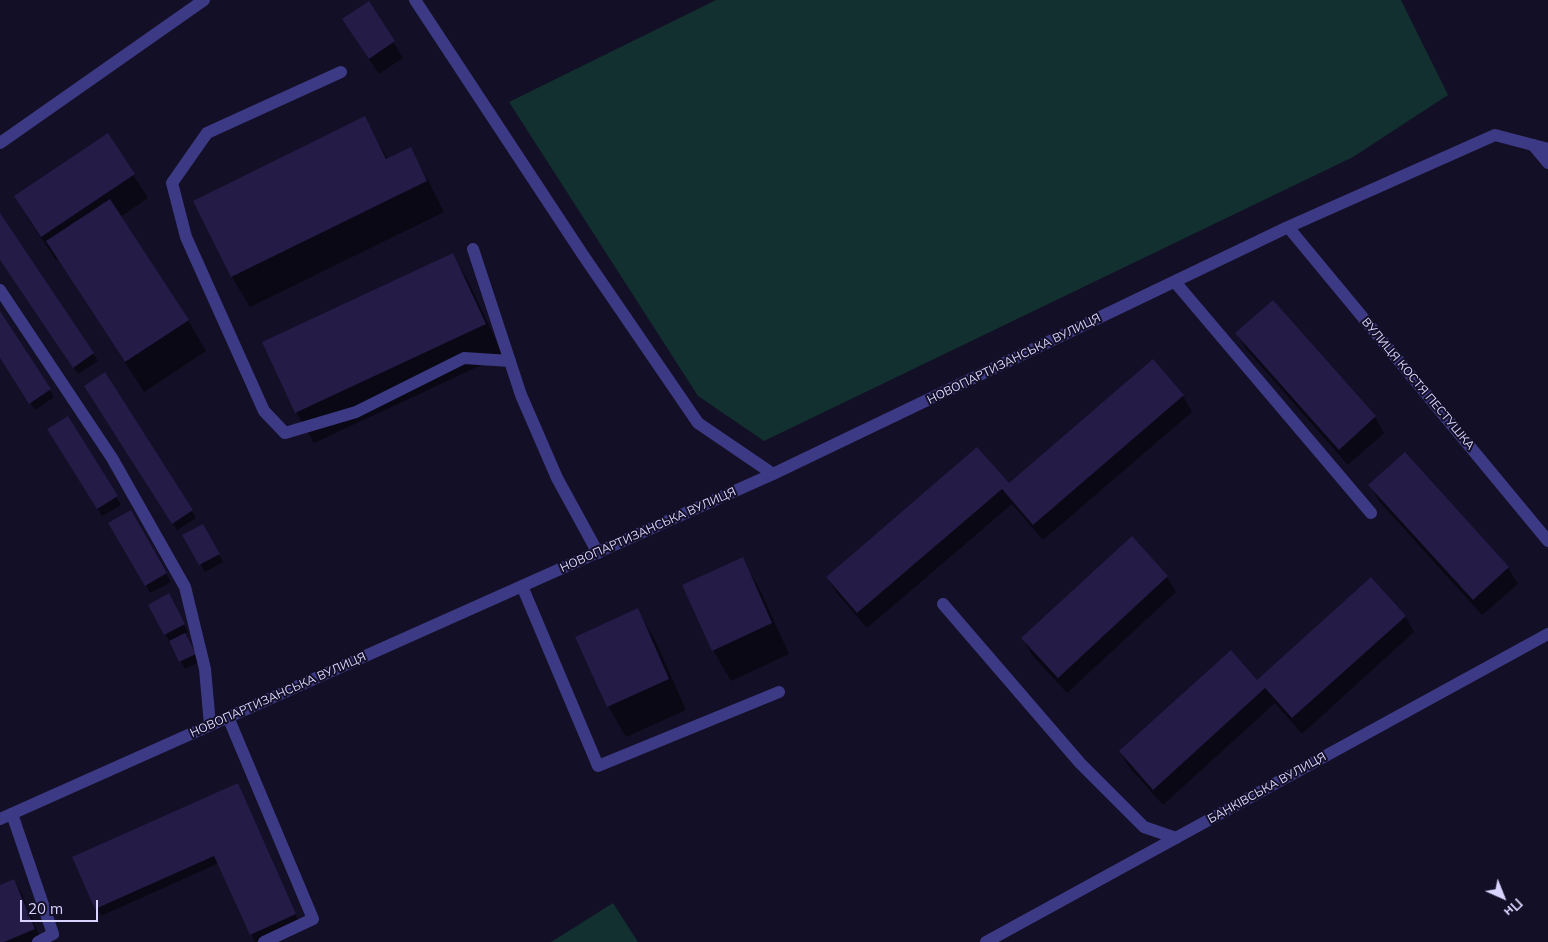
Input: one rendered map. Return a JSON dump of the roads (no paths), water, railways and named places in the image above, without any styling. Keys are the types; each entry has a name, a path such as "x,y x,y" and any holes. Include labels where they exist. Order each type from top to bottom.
{"street":[{"path":"0,143 204,0"},
{"path":"415,0 582,255 698,423 773,474"},
{"path":"341,72 207,133 172,183 186,237 264,411 285,433 356,412 464,358 510,361"},
{"name":"НОВОПАРТИЗАНСЬКА ВУЛИЦЯ","path":"0,819 773,474 1288,228 1495,135 1548,149"},
{"path":"1533,145 1548,164"},
{"name":"ВУЛИЦЯ КОСТЯ ПЕСТУШКА","path":"1288,228 1548,541"},
{"path":"473,249 521,395 556,478 598,553"},
{"path":"1175,282 1371,513"},
{"path":"0,290 112,458 184,587 205,669 210,725"},
{"path":"522,586 598,766 780,692"},
{"path":"943,604 1087,769 1144,827 1176,838"},
{"name":"БАНКІВСЬКА ВУЛИЦЯ","path":"986,942 1548,634"},
{"path":"228,718 313,919 264,942"},
{"path":"12,814 57,938 38,942"}]}
